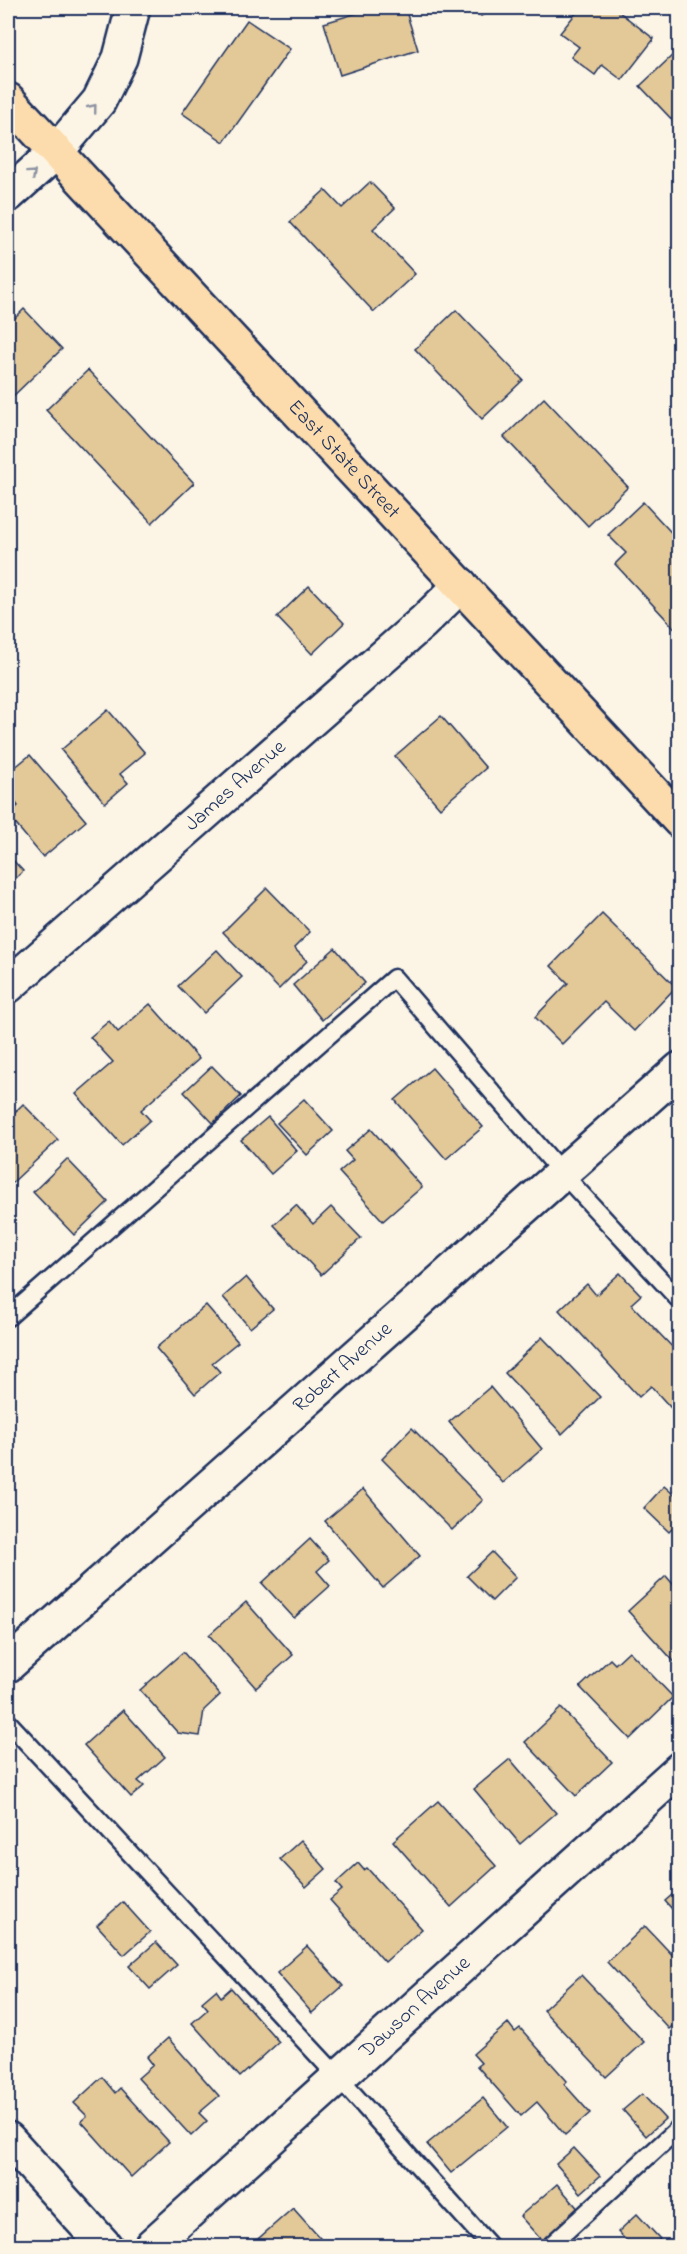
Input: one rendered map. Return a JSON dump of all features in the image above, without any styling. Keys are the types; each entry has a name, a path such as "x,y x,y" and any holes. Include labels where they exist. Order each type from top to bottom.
{"main road":[{"name":"East State Street","path":"8,100 680,821"}],"street":[{"path":"8,195 56,152 99,101 120,58 133,8"},
{"name":"James Avenue","path":"8,986 423,622 462,585"},
{"name":"Robert Avenue","path":"8,1665 680,1069"},
{"name":"Dawson Avenue","path":"151,2247 680,1769"},
{"path":"8,2139 105,2247"}],"lane":[{"path":"8,1317 394,978 562,1173 680,1301"},
{"path":"8,1722 338,2078 490,2247"},
{"path":"550,2247 680,2127"}],"building":[{"path":"374,8 405,8 418,50 340,75 324,23"},
{"path":"475,8 494,8 481,16"},
{"path":"580,8 614,8 654,39 622,80 602,65 595,75 571,57 579,47 560,33"},
{"path":"247,20 290,49 224,142 182,113"},
{"path":"675,53 680,58 680,128 640,86"},
{"path":"370,182 395,208 373,229 415,274 374,312 290,222 325,190 342,208"},
{"path":"24,309 62,349 8,401 8,325"},
{"path":"456,310 523,380 482,419 415,349"},
{"path":"88,370 194,483 152,523 46,410"},
{"path":"544,398 628,487 588,526 504,437"},
{"path":"643,502 680,542 680,634 615,564 626,553 608,535"},
{"path":"309,586 344,623 312,654 277,617"},
{"path":"108,710 145,753 120,774 128,783 105,803 61,750"},
{"path":"441,716 486,768 440,808 395,756"},
{"path":"30,755 86,821 43,857 8,815 18,806 8,793 8,773"},
{"path":"8,855 23,871 8,886"},
{"path":"267,888 310,932 294,948 307,961 279,989 223,932"},
{"path":"602,914 676,987 634,1031 604,1002 562,1044 535,1017 568,983 551,966"},
{"path":"335,948 365,983 322,1020 293,985"},
{"path":"217,950 242,977 204,1013 178,986"},
{"path":"150,1004 199,1059 141,1110 150,1120 122,1145 76,1094 113,1062 90,1037 109,1021 118,1032"},
{"path":"212,1066 241,1096 213,1123 184,1092"},
{"path":"432,1068 483,1127 446,1159 395,1100"},
{"path":"304,1099 333,1131 307,1155 277,1123"},
{"path":"23,1104 58,1140 12,1183 8,1178 8,1119"},
{"path":"268,1117 297,1151 271,1174 241,1140"},
{"path":"371,1129 422,1187 383,1221 339,1172 353,1160 345,1151"},
{"path":"67,1159 108,1202 74,1235 33,1192"},
{"path":"296,1205 313,1224 331,1207 361,1238 321,1275 274,1225"},
{"path":"620,1273 641,1295 631,1304 680,1355 680,1418 651,1386 639,1397 559,1310 587,1284 596,1295"},
{"path":"246,1277 273,1309 250,1328 223,1297"},
{"path":"206,1305 238,1342 212,1363 220,1372 195,1394 156,1348"},
{"path":"542,1337 600,1397 562,1434 505,1373"},
{"path":"490,1387 542,1449 503,1483 449,1422"},
{"path":"412,1428 483,1500 452,1530 382,1459"},
{"path":"664,1486 680,1500 680,1521 669,1532 644,1508"},
{"path":"363,1489 420,1556 383,1588 325,1521"},
{"path":"310,1539 329,1560 317,1571 330,1586 294,1618 262,1583"},
{"path":"492,1552 516,1577 492,1601 467,1576"},
{"path":"666,1576 680,1592 680,1668 628,1611"},
{"path":"246,1602 293,1655 256,1688 209,1635"},
{"path":"629,1651 673,1697 630,1739 580,1687 610,1659 615,1664"},
{"path":"183,1652 220,1695 204,1710 200,1736 178,1733 140,1690"},
{"path":"561,1708 612,1762 576,1796 525,1742"},
{"path":"123,1710 165,1757 138,1781 144,1786 131,1797 84,1745"},
{"path":"510,1759 556,1813 520,1844 474,1789"},
{"path":"438,1801 496,1866 451,1907 393,1841"},
{"path":"301,1840 326,1869 306,1887 280,1859"},
{"path":"358,1863 364,1870 367,1868 422,1929 385,1962 330,1900 342,1890 336,1883"},
{"path":"680,1888 680,1918 665,1901"},
{"path":"123,1902 150,1932 124,1955 97,1925"},
{"path":"645,1926 680,1963 680,2019 669,2029 607,1962"},
{"path":"156,1942 177,1965 150,1989 129,1966"},
{"path":"307,1946 343,1986 312,2013 277,1973"},
{"path":"581,1975 644,2042 606,2077 543,2010"},
{"path":"231,1988 279,2042 240,2077 192,2023 208,2009 202,2002 216,1990 221,1997"},
{"path":"508,2023 515,2032 520,2028 567,2081 564,2084 590,2113 565,2135 537,2102 521,2116 477,2066 481,2063 473,2054"},
{"path":"168,2038 219,2096 199,2113 207,2121 191,2136 138,2078 153,2065 147,2057"},
{"path":"102,2077 115,2093 120,2088 169,2142 131,2177 81,2121 87,2116 74,2103"},
{"path":"642,2094 665,2119 646,2136 623,2110"},
{"path":"483,2098 507,2127 451,2173 427,2144"},
{"path":"574,2148 600,2176 581,2193 556,2164"},
{"path":"557,2184 580,2211 543,2242 520,2216"},
{"path":"293,2208 327,2246 250,2246"},
{"path":"637,2214 660,2239 652,2246 631,2246 618,2232"}]}
